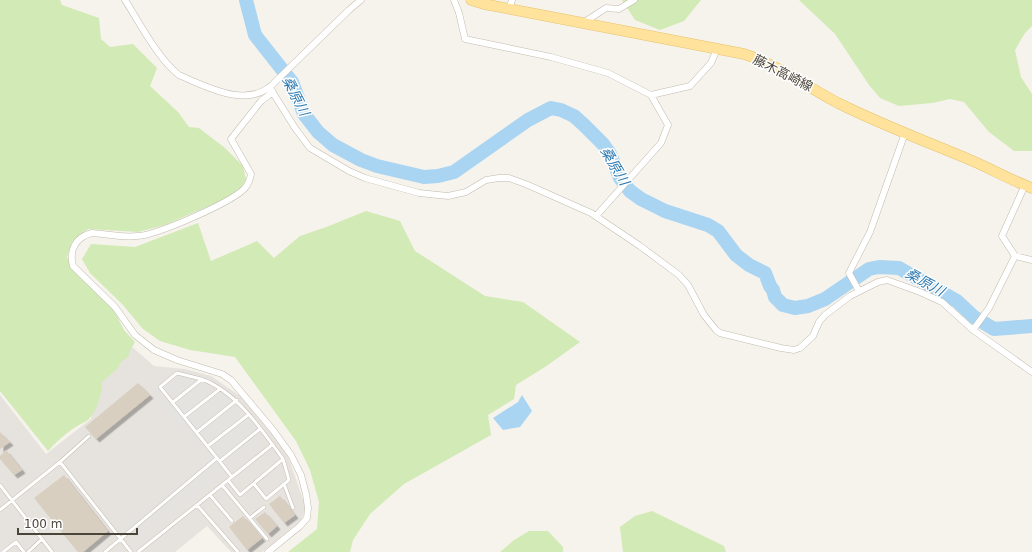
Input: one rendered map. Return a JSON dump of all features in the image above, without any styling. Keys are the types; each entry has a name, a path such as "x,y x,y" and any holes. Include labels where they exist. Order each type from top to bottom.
{"main road":[{"name":"藤木高崎線","path":"471,0 484,4 510,5 581,24 744,54 761,60 837,102 905,133 985,166 1029,187"}],"street":[{"path":"125,0 164,61 179,75 220,93 246,96 272,90"},
{"path":"268,552 300,526 307,518 308,508 306,494 301,475 291,455 268,424 231,380 222,374 177,360 154,350 135,335 115,307 73,266 71,257 76,242 85,234 92,233 137,236 148,234 168,228 228,201 245,188 250,180 250,174 231,139 261,101 272,90 277,80 361,0"},
{"path":"454,0 459,13 465,39 551,57 608,73 651,95 668,125 660,144 596,216"},
{"path":"581,24 606,8 619,9 634,0"},
{"path":"651,95 690,86 712,63 717,49"},
{"path":"272,90 295,128 310,148 349,171 365,178 419,193 448,196 466,192 486,180 510,178 596,216 679,275 688,285 704,315 720,333 794,350 800,348 813,336 819,322 825,315 850,296 878,282 887,280 942,302 973,330 1032,372"},
{"path":"859,291 849,273 870,232 905,133"},
{"path":"1029,187 1002,236 1015,256 1032,260"},
{"path":"973,330 989,308 1015,256"}],"lane":[{"path":"232,477 160,387 177,373 202,380 220,389 236,400 283,459 289,480 266,499 254,484"},
{"path":"172,403 202,380"},
{"path":"184,417 220,389"},
{"path":"197,432 236,400"},
{"path":"208,446 248,415"},
{"path":"220,461 260,429"},
{"path":"0,510 60,462 89,436"},
{"path":"138,552 272,445"},
{"path":"105,552 217,458"},
{"path":"228,480 240,496 283,459"},
{"path":"60,462 131,552"},
{"path":"284,484 293,508"},
{"path":"0,485 52,552"},
{"path":"222,485 267,539"},
{"path":"210,495 232,521"},
{"path":"197,505 238,552"},
{"path":"250,518 264,507"},
{"path":"28,552 42,539"},
{"path":"4,552 16,542 24,552"}],"shaded area":[{"path":"123,339 154,366 185,369 211,376 240,396 286,451 306,508 301,520 262,552 231,552 207,526 175,552 0,552 0,395 46,454 91,419 98,379"},
{"path":"174,371 197,374 214,383 231,395 265,439 137,541 125,525 210,457 185,436 156,400 155,384"}],"green space":[{"path":"0,0 60,0 62,5 99,18 101,39 110,47 133,44 157,68 150,86 178,112 189,127 199,128 225,148 243,166 246,180 241,187 225,199 165,225 138,232 89,229 83,232 72,242 67,257 72,269 114,310 124,330 135,342 128,357 121,362 118,368 102,382 98,402 94,412 88,420 67,433 48,451 0,391"},
{"path":"622,0 701,0 684,21 660,30 635,20"},
{"path":"799,0 1032,0 1032,26 1025,33 1015,50 1021,77 1032,94 1032,151 1014,151 989,132 964,102 950,99 932,103 899,106 880,98 869,85 835,34"},
{"path":"366,211 400,221 415,251 485,296 523,302 580,342 545,367 516,385 514,399 488,415 491,435 404,484 370,514 353,540 350,552 288,552 317,529 319,502 310,470 296,441 235,357 190,350 160,341 143,329 123,305 90,273 82,259 91,244 135,247 198,223 211,261 257,241 274,258 300,236"},
{"path":"652,511 724,546 726,552 623,552 620,527 635,516"},
{"path":"529,531 548,531 563,547 563,552 500,552 514,540"}],"water":[{"path":"522,395 532,411 520,427 503,430 493,418 518,402"}],"building":[{"path":"138,383 150,395 96,439 85,427"},
{"path":"0,432 10,442 0,449"},
{"path":"6,450 22,470 14,475 0,459 0,456"},
{"path":"64,475 108,531 83,552 78,552 34,498"},
{"path":"280,496 295,515 284,523 269,504"},
{"path":"265,512 277,526 268,534 255,519"},
{"path":"243,516 262,538 247,550 229,527"}],"waterway":[{"name":"桑原川","path":"246,0 255,35 292,82 304,114 318,132 333,145 361,160 377,166 424,177 438,176 454,172 528,120 551,108 561,110 574,116 603,144 610,154 620,178 630,191 641,199 665,211 708,225 718,231 736,255 749,265 765,273 775,297 783,305 795,308 808,306 825,299 869,269 879,267 899,268 957,301 974,317 994,329 1032,326"}]}
